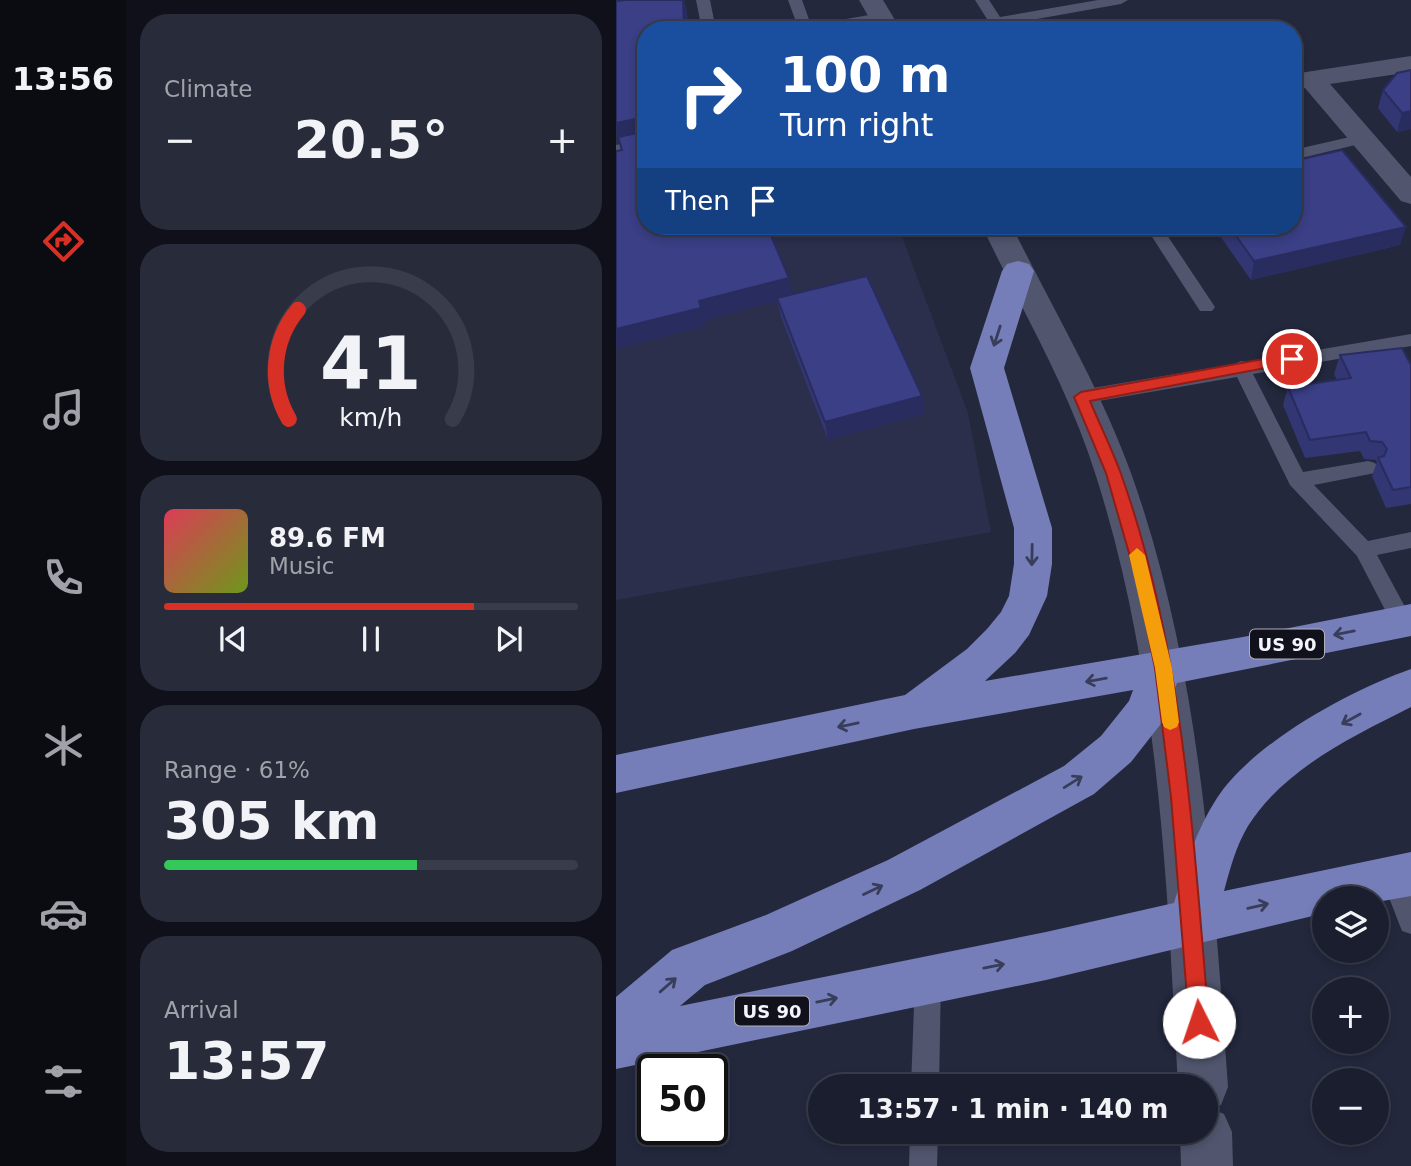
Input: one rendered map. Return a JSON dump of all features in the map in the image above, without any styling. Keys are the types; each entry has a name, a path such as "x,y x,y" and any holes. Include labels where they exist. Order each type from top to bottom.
{"highway":[{"path":"915,711 981,661 1001,641 1015,622 1028,596 1033,564 1033,528 987,368 1018,271"},
{"name":"US 90","path":"616,775 915,711 1163,668 1407,620"},
{"path":"616,1029 689,967 775,935 904,875 1079,780 1116,749 1145,712 1163,668"},
{"path":"1192,922 1218,838 1239,802 1290,755 1411,687"},
{"name":"US 90","path":"616,1044 1046,956 1402,875"}],"main road":[{"path":"1302,80 1411,64"},
{"path":"1302,80 1363,139 1411,195"},
{"path":"1002,235 1081,397 1114,473 1145,581 1163,668 1180,797 1202,1074"},
{"path":"1206,1144 1207,1166"}],"lane":[{"path":"707,21 703,1 721,0"},
{"path":"795,0 803,21"},
{"path":"982,0 996,21"},
{"path":"1022,21 1121,0"},
{"path":"854,21 880,16"},
{"path":"1302,153 1363,139"},
{"path":"616,150 637,146"},
{"path":"1159,235 1206,307"},
{"path":"1081,397 1403,341 1411,364"},
{"path":"1241,368 1297,480 1364,550 1407,620"},
{"path":"1297,480 1368,468"},
{"path":"1364,550 1411,540"},
{"path":"1402,875 1411,922"},
{"path":"925,1074 928,979"},
{"path":"923,1166 924,1144"}],"shaded area":[{"path":"616,124 637,195 637,235 901,235 968,413 991,532 616,600"}],"building":[{"path":"683,0 684,21 637,21 637,119 616,123 616,1"},
{"path":"1411,70 1411,111 1402,113 1383,90 1397,73"},
{"path":"637,133 637,235 771,235 789,278 699,301 701,308 616,329 616,151 622,150 618,137"},
{"path":"1342,150 1406,227 1254,261 1235,235 1302,235 1302,159"},
{"path":"867,276 922,396 825,422 777,298"},
{"path":"1402,348 1411,365 1411,487 1393,490 1378,458 1384,456 1387,449 1382,442 1370,441 1366,432 1310,440 1288,387 1351,378 1340,355"}],"slow traffic":[{"path":"1137,555 1163,668 1170,722"}],"route":[{"path":"1199,1022 1180,797 1163,668 1145,581 1114,473 1081,397 1292,359"}]}
